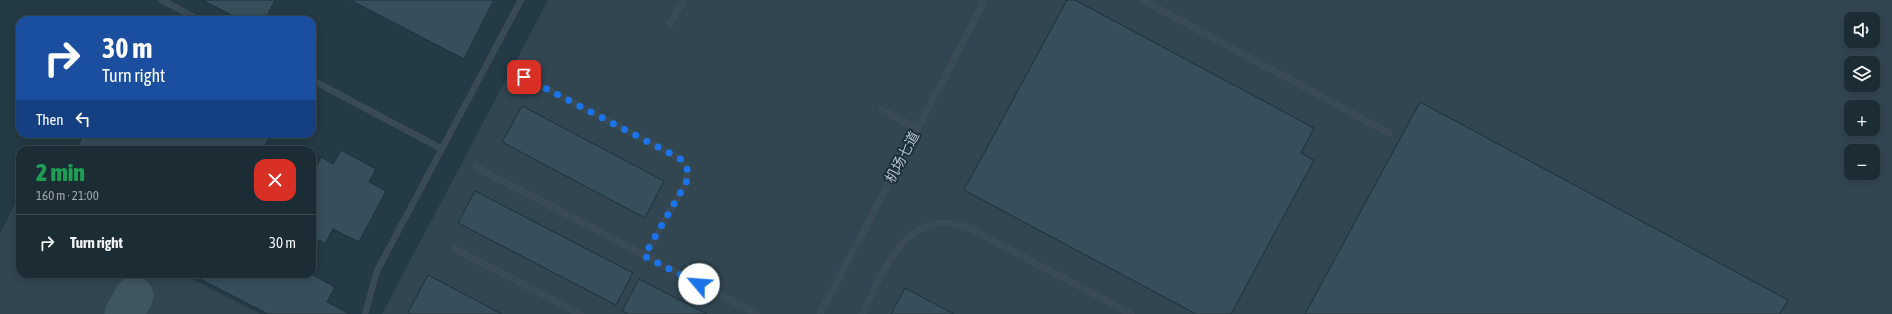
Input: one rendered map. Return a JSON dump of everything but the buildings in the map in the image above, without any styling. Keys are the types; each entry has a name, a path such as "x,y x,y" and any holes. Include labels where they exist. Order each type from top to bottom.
{"lane":[{"path":"162,0 192,16"},
{"path":"365,314 377,271 521,0"},
{"path":"670,24 683,0"},
{"name":"机场七道","path":"820,314 985,0"},
{"path":"1143,0 1389,133"},
{"path":"524,77 679,158 685,163 689,173 686,183 644,256"},
{"path":"316,82 442,149"},
{"path":"882,110 917,128"},
{"path":"476,167 757,314"},
{"path":"862,314 899,246 920,228 946,223 959,225 973,230 1131,314"},
{"path":"455,249 580,314"}],"shaded area":[{"path":"548,0 1892,0 1892,314 382,314"},
{"path":"16,202 16,278 190,278 260,314 0,314 0,234"}],"taxiway":[{"path":"124,314 134,296"}],"route":[{"path":"524,77 679,158 685,163 689,173 686,183 644,256 699,284"}]}
